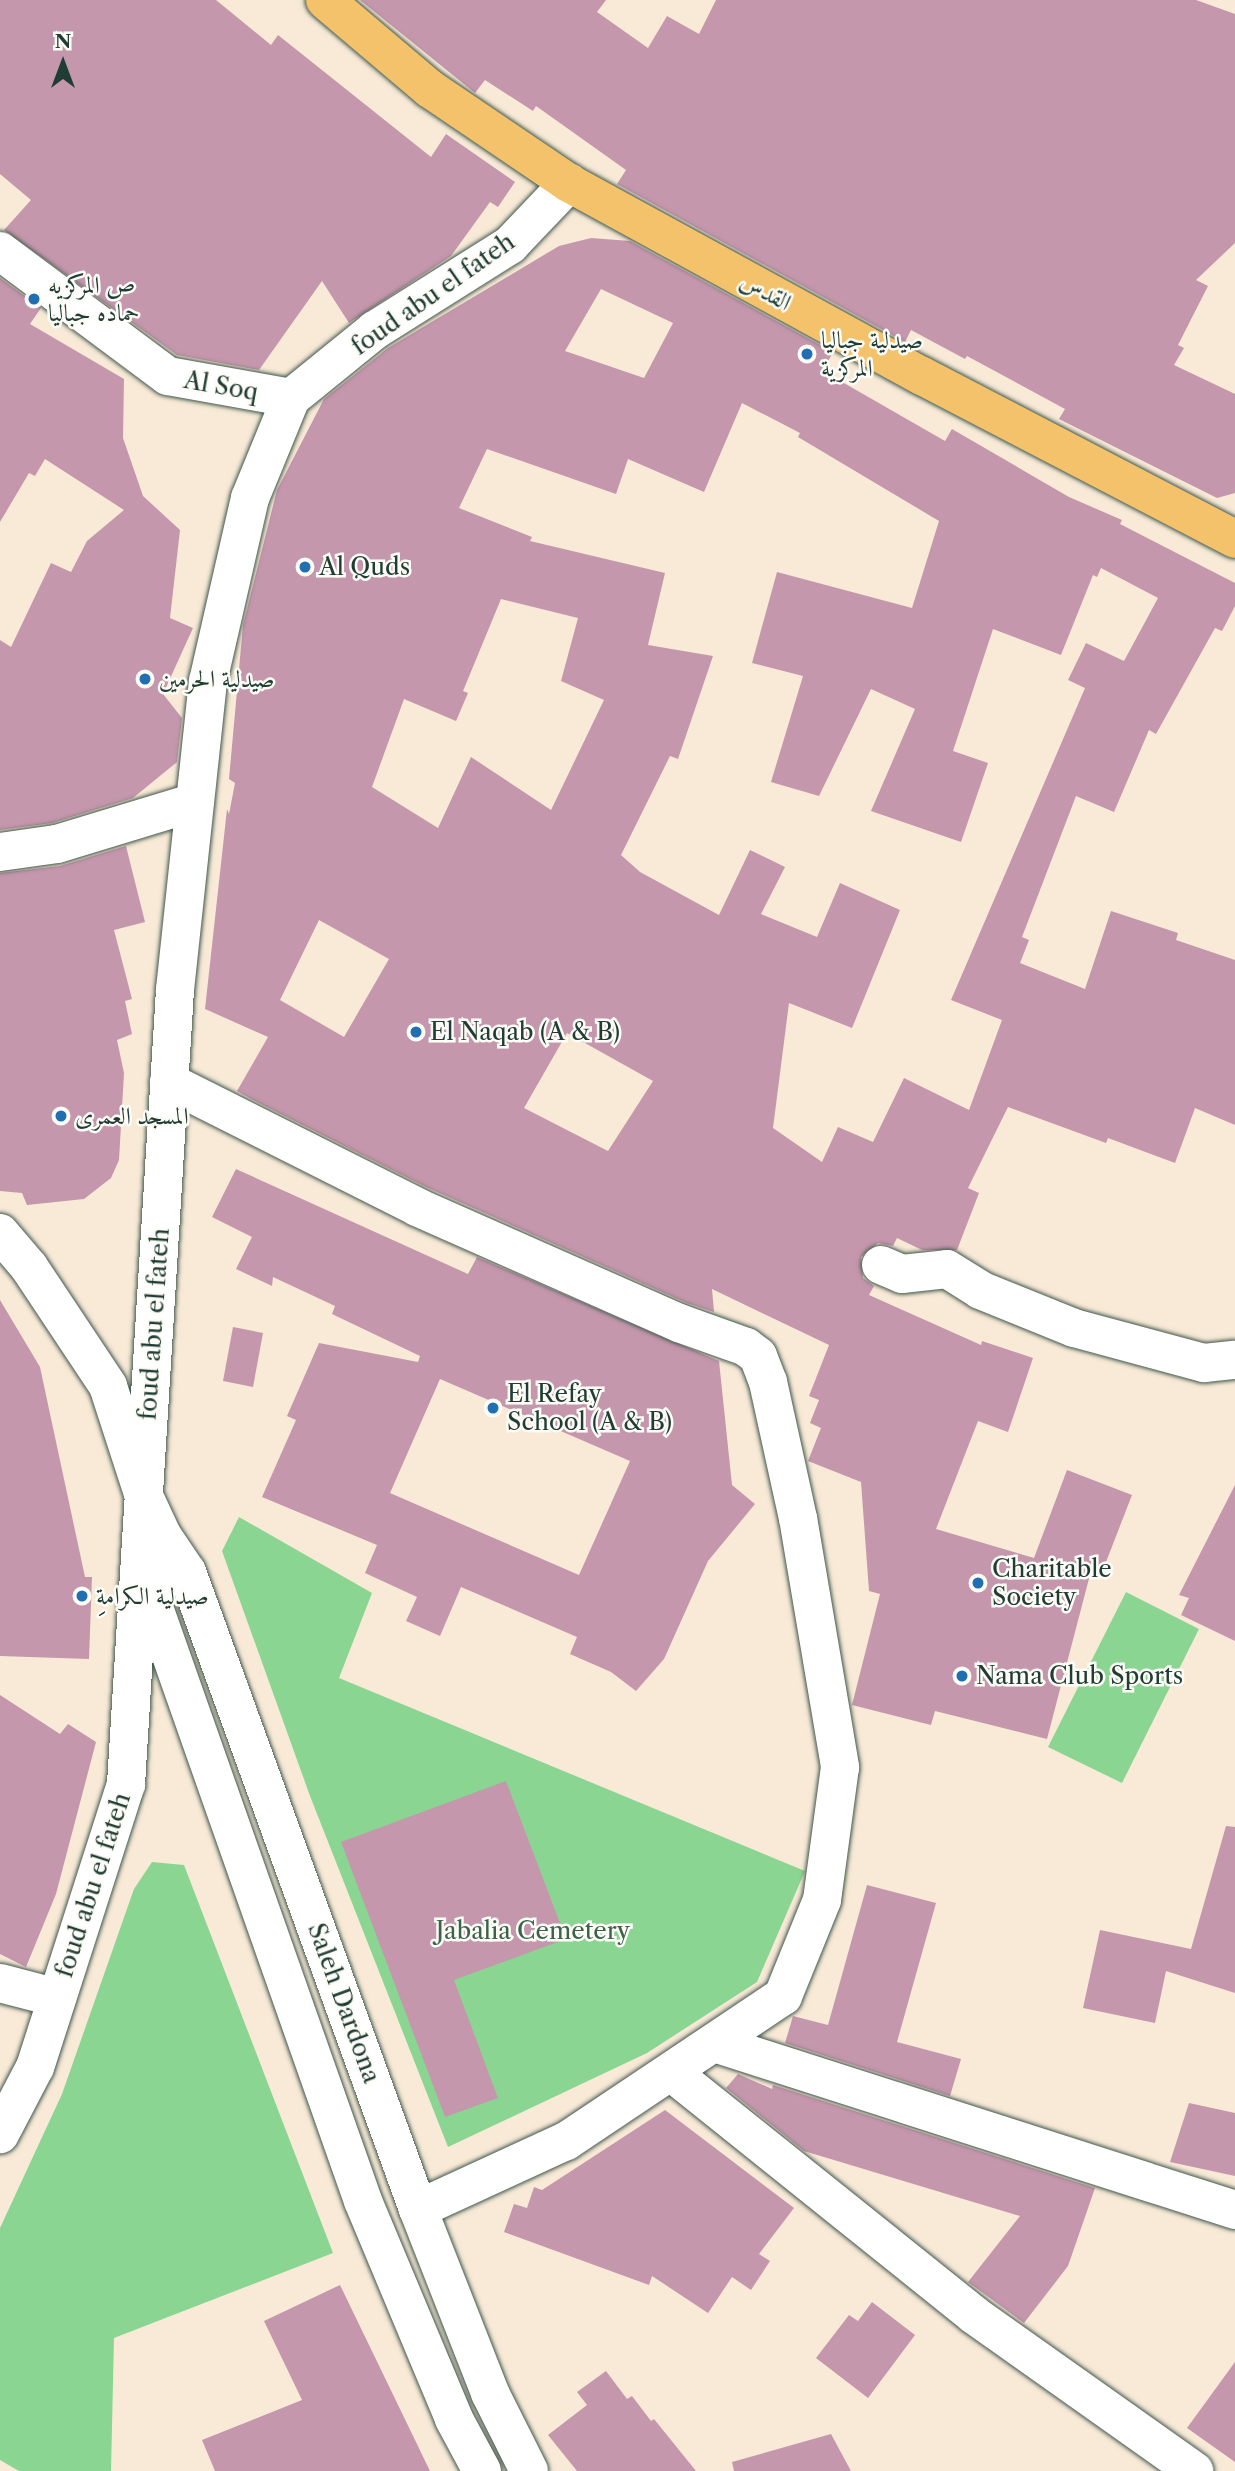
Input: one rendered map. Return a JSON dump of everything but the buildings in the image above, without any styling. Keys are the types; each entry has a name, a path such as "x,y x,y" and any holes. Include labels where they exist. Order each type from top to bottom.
{"main road":[{"name":"القدس","path":"325,0 430,89 569,183 922,376 1235,537"}],"street":[{"name":"foud abu el fateh","path":"291,398 376,330 510,245 569,183"},
{"name":"Al Soq","path":"0,251 168,376 291,398 250,498"},
{"name":"foud abu el fateh","path":"0,2134 35,2067 126,1784 169,1082 195,803 208,681 250,498"},
{"path":"0,852 57,844 195,803"},
{"path":"169,1082 417,1208 679,1323 719,1335 758,1356 798,1518 839,1767 822,1900 783,1996 566,2141 418,2209"},
{"name":"Saleh Dardona","path":"0,1233 29,1267 108,1386 144,1494 162,1535 187,1572 418,2209 490,2393 529,2471"},
{"path":"881,1265 902,1274 947,1269 980,1290 1074,1328 1203,1363 1235,1360"},
{"name":"Saleh Dardona","path":"162,1535 150,1596 363,2201 454,2419 482,2471"},
{"path":"0,1983 57,1998"},
{"path":"714,2043 1235,2210"},
{"path":"671,2072 974,2315 1194,2471"}],"green space":[{"name":"Jabalia Cemetery","path":"239,1517 372,1593 339,1678 805,1871 757,1982 647,2053 448,2147 310,1796 222,1551"},
{"path":"1126,1592 1199,1629 1122,1783 1048,1747"},
{"path":"152,1862 184,1865 333,2253 114,2338 111,2471 19,2471 0,2460 0,2228 62,2094 134,1889"}],"place":[{"name":"ص المركزيه حماده جباليا","path":"34,299"},
{"name":"صيدلية جباليا المركزية","path":"807,354"},
{"name":"Al Quds","path":"305,567"},
{"name":"صيدلية الحرمين","path":"145,679"},
{"name":"El Naqab (A & B)","path":"416,1032"},
{"name":"المسجد العمرى","path":"61,1116"},
{"name":"El Refay School (A & B)","path":"493,1408"},
{"name":"Charitable Society","path":"978,1583"},
{"name":"ِِصيدلية الكرامة","path":"82,1596"},
{"name":"Nama Club Sports","path":"962,1676"}]}
